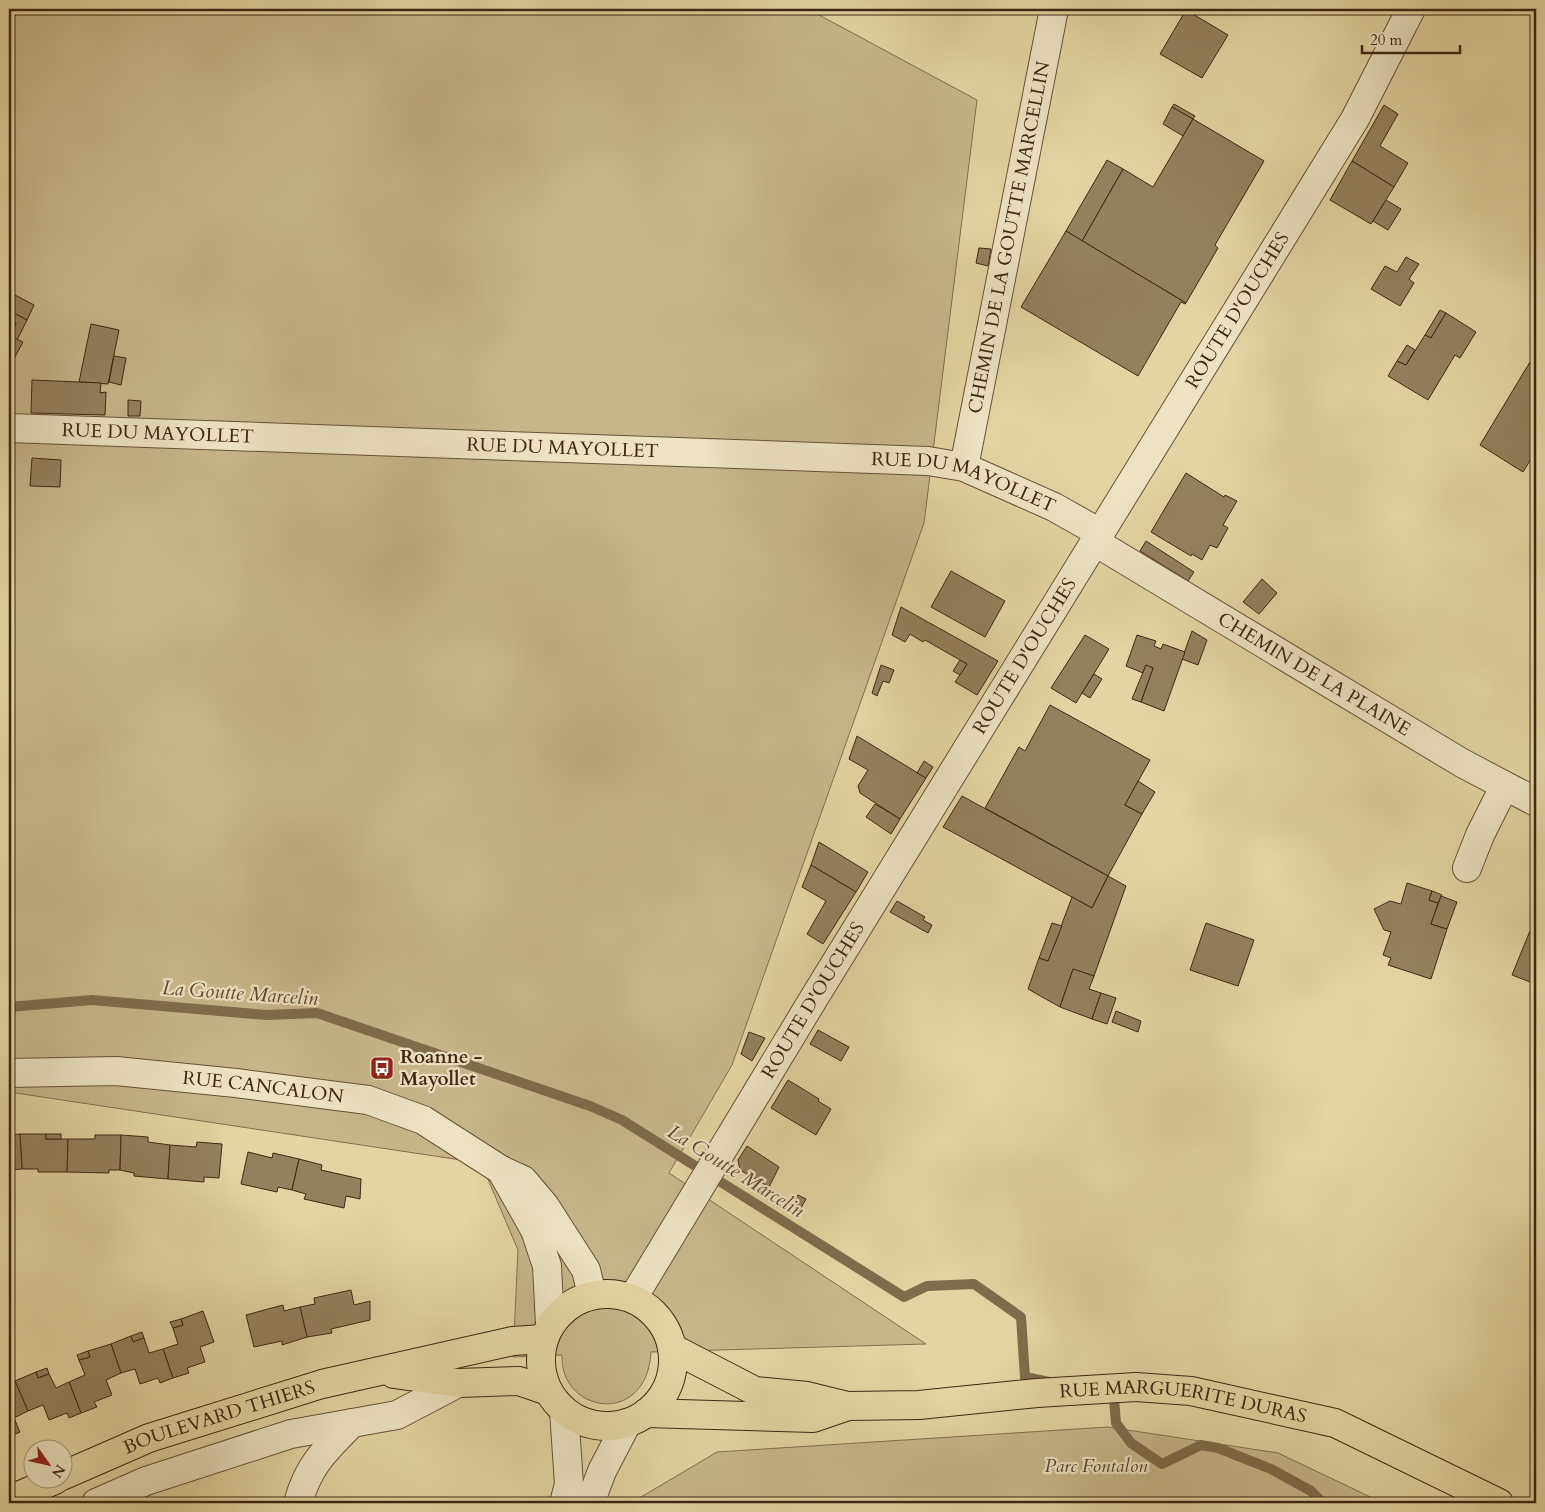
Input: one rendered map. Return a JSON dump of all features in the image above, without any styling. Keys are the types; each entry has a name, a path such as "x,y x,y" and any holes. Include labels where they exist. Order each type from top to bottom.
{"main road":[{"path":"612,1293 633,1298 651,1310 665,1328 672,1348 673,1367 668,1384 659,1401 637,1418 605,1426 583,1422 556,1401 542,1375 540,1357 547,1331 561,1311 575,1301 592,1294 612,1293"},
{"name":"BOULEVARD THIERS","path":"72,1472 149,1438 322,1384 513,1341 547,1331"},
{"name":"RUE MARGUERITE DURAS","path":"672,1348 755,1391 807,1396 848,1406 919,1405 1037,1393 1130,1387 1191,1391 1335,1423 1499,1503"},
{"name":"BOULEVARD THIERS","path":"380,1372 458,1383 519,1381 556,1401"},
{"name":"RUE MARGUERITE DURAS","path":"637,1418 813,1418 848,1406"},
{"path":"9,1500 32,1490"}],"street":[{"name":"CHEMIN DE LA GOUTTE MARCELLIN","path":"964,468 1054,9"},
{"name":"ROUTE D'OUCHES","path":"633,1298 718,1153 1354,119 1411,9"},
{"name":"RUE DU MAYOLLET","path":"9,428 928,460 964,468 1054,507 1098,538"},
{"name":"CHEMIN DE LA PLAINE","path":"1098,538 1504,787 1536,802"},
{"path":"1467,868 1480,835 1504,787"},
{"name":"RUE CANCALON","path":"9,1073 116,1071 236,1083 368,1100 423,1120 501,1170 523,1180 545,1206 586,1270 592,1294"},
{"name":"RUE CANCALON","path":"501,1170 538,1239 546,1266 547,1331"},
{"path":"96,1503 146,1481 291,1434 397,1415 458,1383"},
{"path":"556,1401 569,1484 564,1503"},
{"path":"590,1503 602,1471 637,1418"},
{"path":"298,1503 312,1466 320,1455 352,1423"}],"green space":[{"path":"9,9 808,9 977,100 924,523 732,1065 669,1173 926,1344 651,1352 646,1376 635,1392 621,1401 604,1404 588,1400 574,1390 565,1375 562,1355 513,1357 518,1250 481,1163 9,1092"},
{"name":"Parc Fontalon","path":"1108,1427 1278,1453 1383,1503 631,1503 717,1452"}],"building":[{"path":"1186,10 1228,35 1202,78 1160,54"},
{"path":"1174,104 1195,116 1193,119 1172,107"},
{"path":"1384,105 1398,114 1380,146 1408,163 1394,187 1352,161"},
{"path":"1172,107 1193,119 1183,136 1163,124"},
{"path":"1193,119 1264,161 1215,245 1218,248 1186,303 1082,241 1123,169 1153,187"},
{"path":"1107,160 1123,169 1082,241 1066,231"},
{"path":"1352,161 1394,187 1371,224 1330,200"},
{"path":"1386,200 1401,209 1388,230 1373,221"},
{"path":"1066,231 1186,303 1181,302 1138,376 1021,307"},
{"path":"979,248 991,249 988,266 976,263"},
{"path":"1406,257 1419,264 1409,279 1414,283 1400,306 1371,289 1385,266 1397,272"},
{"path":"15,295 34,305 27,320 10,311 9,313 9,305"},
{"path":"1440,310 1446,313 1431,338 1425,335"},
{"path":"10,311 27,320 17,340 10,336 16,323 9,320"},
{"path":"1446,313 1476,332 1460,358 1455,355 1428,400 1388,376 1397,361 1406,365 1425,335 1431,338"},
{"path":"9,320 16,323 10,336 23,342 9,368"},
{"path":"91,324 119,330 108,384 79,382"},
{"path":"1407,345 1415,350 1406,365 1397,361"},
{"path":"1536,352 1536,451 1523,472 1480,445"},
{"path":"114,356 126,358 121,385 109,382"},
{"path":"32,380 101,383 100,393 106,392 105,415 31,413"},
{"path":"128,400 141,401 140,416 128,416"},
{"path":"32,458 61,460 60,487 30,486"},
{"path":"1186,473 1224,497 1225,495 1237,501 1223,525 1228,528 1217,548 1210,545 1202,560 1192,554 1191,556 1151,532"},
{"path":"1146,541 1194,572 1188,581 1140,551"},
{"path":"951,571 1005,601 985,637 931,607"},
{"path":"1262,579 1277,593 1259,614 1243,602"},
{"path":"901,607 998,661 977,695 955,682 967,664 925,640 923,642 910,634 905,642 892,635"},
{"path":"1192,631 1207,640 1198,665 1182,659"},
{"path":"1085,635 1109,649 1076,703 1051,688"},
{"path":"1137,635 1156,641 1154,646 1161,649 1163,644 1185,652 1164,711 1141,702 1153,668 1146,665 1143,673 1126,666"},
{"path":"960,660 967,664 960,675 953,671"},
{"path":"881,665 894,670 889,683 883,681 877,696 872,693"},
{"path":"1146,665 1153,668 1141,702 1132,699"},
{"path":"1094,674 1102,679 1090,698 1082,693"},
{"path":"1050,705 1150,760 1125,805 1142,814 1108,876 985,808 1019,747 1025,751"},
{"path":"857,736 926,778 900,819 860,793 858,786 868,770 849,759"},
{"path":"924,761 933,767 926,778 917,773"},
{"path":"1138,781 1155,792 1142,814 1125,805"},
{"path":"962,796 1108,876 1092,908 943,827"},
{"path":"875,804 900,819 891,834 866,817"},
{"path":"819,842 868,872 856,892 811,865"},
{"path":"811,865 856,892 823,944 807,934 826,901 802,887"},
{"path":"1108,876 1126,886 1094,976 1073,969 1060,1007 1028,989 1039,958 1048,961 1072,897 1092,908"},
{"path":"1407,883 1432,891 1429,900 1438,903 1431,924 1447,929 1431,979 1388,965 1391,958 1383,955 1391,932 1384,930 1374,909 1390,901 1401,904"},
{"path":"1432,891 1442,895 1438,903 1429,900"},
{"path":"1441,896 1457,902 1447,929 1431,924"},
{"path":"897,901 925,917 923,920 932,925 928,933 890,912"},
{"path":"1536,916 1536,972 1530,982 1512,975"},
{"path":"1052,923 1062,926 1048,961 1039,958"},
{"path":"1206,923 1254,940 1238,986 1190,970"},
{"path":"1073,969 1094,976 1089,989 1101,993 1092,1019 1060,1007"},
{"path":"1101,993 1116,998 1107,1024 1092,1019"},
{"path":"1116,1011 1141,1021 1138,1032 1112,1022"},
{"path":"818,1030 849,1047 841,1061 810,1044"},
{"path":"749,1032 765,1038 752,1061 741,1054"},
{"path":"788,1080 819,1099 818,1101 831,1109 816,1135 771,1108"},
{"path":"20,1134 46,1134 46,1139 68,1139 67,1172 38,1172 38,1169 22,1169"},
{"path":"20,1134 22,1169 9,1170 9,1135"},
{"path":"46,1134 61,1134 61,1139 46,1139"},
{"path":"95,1135 121,1135 120,1170 109,1170 109,1173 67,1172 68,1139 95,1139"},
{"path":"121,1135 148,1137 148,1142 170,1145 168,1179 134,1176 134,1173 120,1170"},
{"path":"197,1142 222,1144 219,1178 204,1177 204,1182 168,1179 170,1145 196,1147"},
{"path":"747,1146 779,1167 769,1187 740,1170 738,1160"},
{"path":"248,1152 272,1158 273,1153 299,1159 292,1190 278,1187 277,1192 241,1184"},
{"path":"299,1159 322,1165 321,1170 361,1179 360,1199 346,1196 344,1208 304,1199 306,1194 292,1190"},
{"path":"798,1195 806,1199 801,1208 793,1203"},
{"path":"351,1290 354,1305 370,1301 370,1320 331,1329 332,1333 307,1337 300,1307 315,1304 314,1298"},
{"path":"283,1305 284,1311 300,1307 307,1337 282,1345 282,1341 254,1347 246,1315"},
{"path":"203,1311 214,1342 200,1347 205,1362 187,1368 189,1373 173,1378 163,1349 178,1344 173,1328 183,1325 181,1319"},
{"path":"181,1319 183,1325 173,1328 170,1322"},
{"path":"142,1332 144,1338 133,1342 131,1336"},
{"path":"131,1336 133,1342 144,1338 149,1353 163,1349 173,1378 160,1383 158,1378 140,1384 135,1369 121,1373 111,1344"},
{"path":"111,1344 121,1373 106,1380 112,1395 94,1402 97,1407 81,1413 69,1382 85,1375 79,1360 90,1357 88,1351"},
{"path":"88,1351 90,1357 79,1360 77,1355"},
{"path":"47,1368 49,1374 38,1378 36,1372"},
{"path":"36,1372 38,1378 49,1374 56,1388 69,1382 81,1413 69,1418 67,1413 49,1420 43,1405 28,1411 15,1381"},
{"path":"15,1381 28,1411 14,1418 20,1432 9,1437 9,1384"}],"waterway":[{"name":"La Goutte Marcelin","path":"9,1007 92,1000 266,1015 317,1013 590,1106 622,1120 904,1297 927,1286 974,1284 1021,1317 1025,1377 1049,1382"},
{"name":"La Goutte Marcelin","path":"1104,1396 1114,1399 1116,1423 1131,1443 1162,1464 1201,1445 1218,1448 1271,1469 1311,1491 1323,1503"}],"place":[{"name":"Roanne - Mayollet","path":"382,1068"}]}
